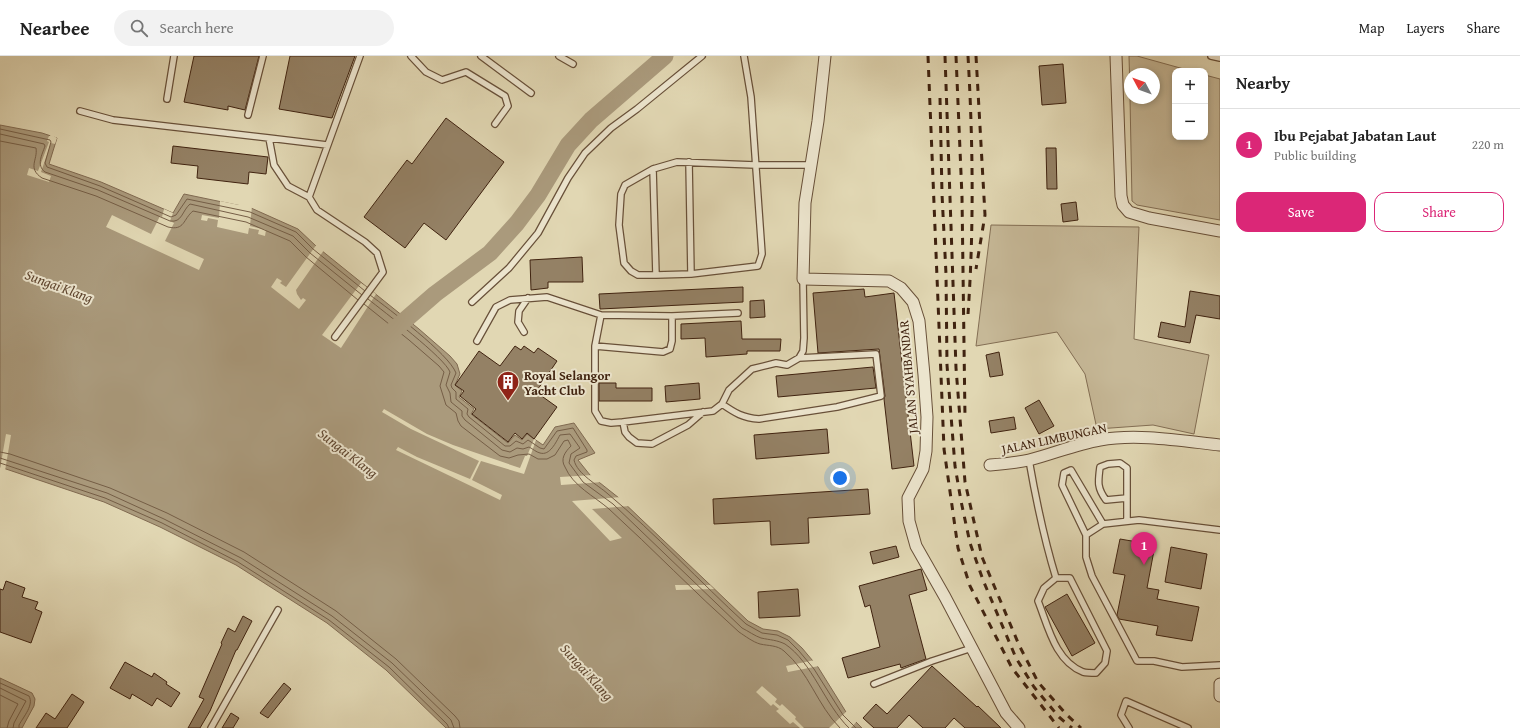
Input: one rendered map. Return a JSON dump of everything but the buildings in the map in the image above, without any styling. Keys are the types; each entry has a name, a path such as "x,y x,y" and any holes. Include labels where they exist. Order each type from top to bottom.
{"street":[{"path":"803,279 805,203 818,121 825,56"},
{"path":"1116,56 1121,196 1123,205 1129,212 1149,218 1220,231"},
{"name":"JALAN SYAHBANDAR","path":"803,279 889,282 901,288 914,302 919,321 927,417 926,451 923,469 908,498 909,521 916,546 945,597 1006,713 1019,728"},
{"name":"JALAN LIMBUNGAN","path":"990,466 1029,460 1063,449 1102,440 1133,438 1163,439 1220,445"},
{"path":"1220,684 1220,696"}],"lane":[{"path":"167,99 174,56"},
{"path":"248,115 263,56"},
{"path":"309,197 360,56"},
{"path":"411,56 426,72 442,80 466,72 505,96 508,106 495,124"},
{"path":"481,56 531,93"},
{"path":"559,56 573,64"},
{"path":"472,302 510,268 538,233 568,178 585,153 611,128 702,56"},
{"path":"744,56 751,97 755,165 762,254 758,266 691,274 656,276 638,275 631,271 624,263 619,225 621,194 625,186 653,169 677,162 755,165 810,165"},
{"path":"1211,56 1220,58"},
{"path":"80,110 113,120 327,145"},
{"path":"269,138 274,165 288,186 309,197 317,210 365,242 377,253 383,272 335,337"},
{"path":"689,162 691,274"},
{"path":"653,169 656,276"},
{"path":"799,358 803,351 804,338 803,279"},
{"path":"477,341 496,307 510,300 528,298 547,297 601,315 672,316 738,313"},
{"path":"524,332 518,322 519,311 528,298"},
{"path":"601,315 596,346 595,411 601,422 623,422 713,411 722,404 729,390 752,369 776,363 787,365 799,358 876,354 881,396 837,407 759,419 749,419 722,404"},
{"path":"596,346 663,352 670,349 672,341 672,316"},
{"path":"623,422 625,432 629,437 637,443 652,444 688,425 703,412"},
{"path":"1029,460 1038,512 1056,578"},
{"path":"1127,498 1106,500 1099,491 1098,479 1100,467 1108,464 1120,463 1127,468 1127,498 1127,521"},
{"path":"1103,524 1071,470 1064,473 1062,485 1086,535 1086,557 1092,576 1137,661 1154,660 1182,668 1220,665"},
{"path":"1086,535 1103,524 1139,520 1220,530"},
{"path":"1056,578 1070,578 1107,651 1105,663 1096,673 1084,672 1067,661 1054,644 1038,601 1044,588 1056,578"},
{"path":"211,728 278,610"},
{"path":"874,684 932,661 972,648"},
{"path":"1129,728 1121,715 1126,701 1188,728"}],"shaded area":[{"path":"1129,56 1137,56 1180,68 1172,68 1172,140 1208,140 1208,76 1220,79 1220,220 1137,205 1132,201 1130,104 1160,104 1160,68 1129,68"},
{"path":"991,225 1139,227 1134,339 1209,355 1194,434 1153,425 1097,429 1085,374 1057,332 976,346"}],"water":[{"name":"Sungai Klang","path":"0,125 42,133 57,138 49,164 101,182 173,213 184,194 251,208 298,229 316,246 450,356 457,364 460,374 455,385 462,391 459,397 474,409 471,414 508,443 515,435 522,440 527,434 543,445 555,427 574,423 595,453 578,460 590,475 619,498 748,621 763,629 778,631 790,637 802,648 818,667 846,712 862,728 446,728 386,670 327,623 236,565 160,527 104,502 0,467"},
{"path":"0,678 32,693 35,699 34,706 22,728 0,728"}],"pier":[{"path":"51,134 57,138 55,144 51,143 41,172 51,176 49,182 27,175 29,168 38,171 49,142 47,141"},
{"path":"220,201 252,206 250,226 266,230 265,236 258,234 259,230 249,228 248,234 217,227 218,220 208,218 207,221 201,220 202,215 219,218"},
{"path":"164,209 173,213 170,221 174,223 165,241 204,259 199,270 106,227 112,215 151,234 160,216 162,217"},
{"path":"317,244 324,250 296,290 301,300 303,298 306,300 299,309 271,287 277,278 282,281 280,283 286,287"},
{"path":"361,283 376,294 341,348 322,335"},
{"path":"384,409 427,434 453,445 520,468 534,439 536,440 524,474 481,461 472,480 502,495 500,500 396,450 398,447 417,457 470,479 479,461 411,429 382,412"},
{"path":"6,434 11,435 5,471 0,469"},
{"path":"593,475 603,482 561,485 560,477"},
{"path":"621,497 630,506 592,509 622,538 610,541 572,501"},
{"path":"675,585 710,585 714,589 676,590"},
{"path":"815,660 819,666 788,672 786,666"},
{"path":"762,686 777,699 775,702 780,706 782,704 796,717 795,719 804,728 800,728 793,722 790,724 776,711 779,709 773,704 771,706 756,692"},
{"path":"847,711 857,721 851,728 829,728"}],"waterway":[{"path":"389,334 435,294 490,253 517,223 538,195 568,145 591,120 665,56"}],"railway":[{"path":"928,56 944,449 958,548 970,586 1012,668 1059,728"},
{"path":"945,56 956,368 965,482 982,557 1019,645 1038,682 1066,714 1081,728"},
{"path":"956,56 962,197 965,418"},
{"path":"968,56 972,185 968,314"},
{"path":"976,56 985,215 976,269"},
{"path":"940,98 942,194 946,274 947,365 955,466 961,501 970,543 983,580 1016,658 1034,687 1059,717 1072,728"}],"place":[{"name":"Royal Selangor Yacht Club","path":"508,402"},
{"name":"Ibu Pejabat Jabatan Laut","path":"1144,565"}]}
